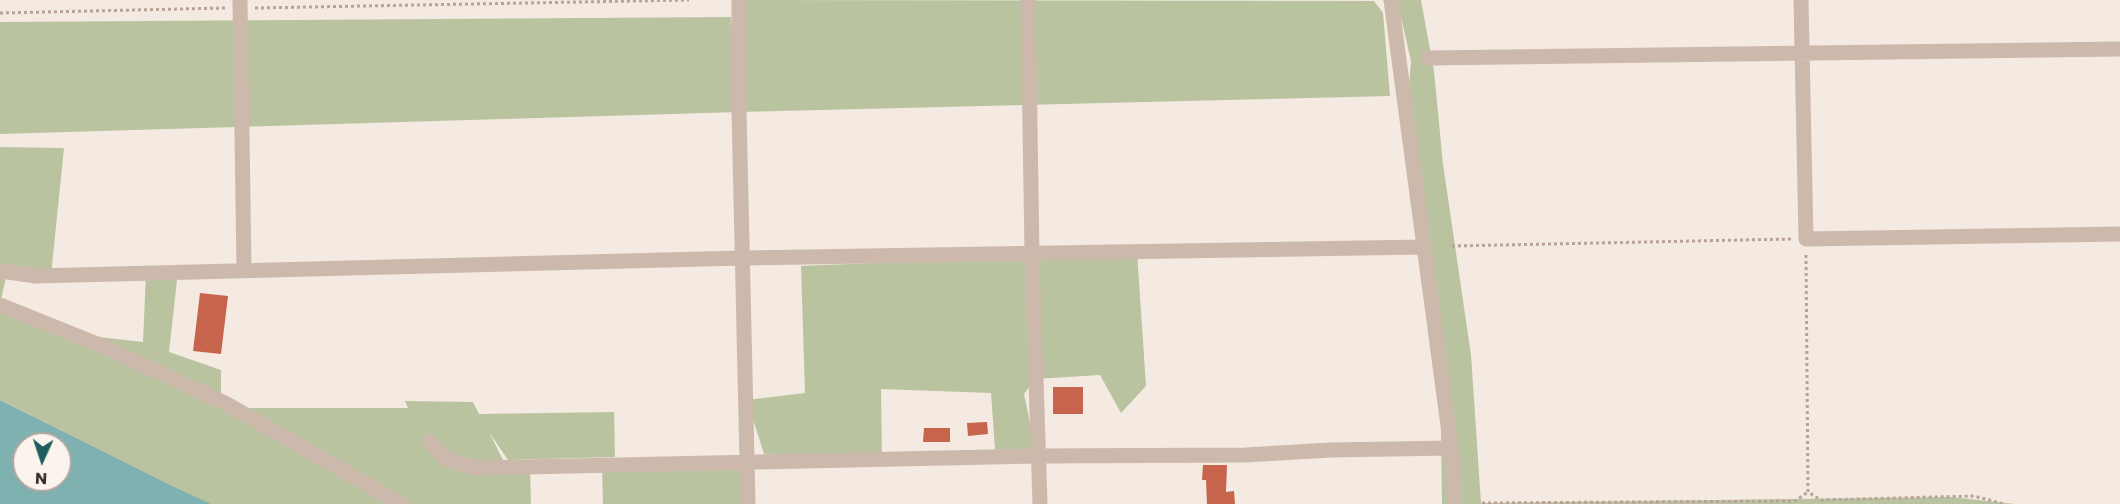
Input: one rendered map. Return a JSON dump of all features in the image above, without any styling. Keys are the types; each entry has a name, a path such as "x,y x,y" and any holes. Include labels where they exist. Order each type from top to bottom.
{"street":[{"path":"739,0 748,504"},
{"path":"1028,0 1032,253 1040,504"},
{"path":"1390,0 1451,448 1455,504"},
{"path":"1801,0 1806,239 2120,234"},
{"path":"240,4 244,269"},
{"path":"1428,58 2120,49"},
{"path":"0,271 36,276 743,258 1424,247"},
{"path":"0,304 102,346 225,403 401,504"},
{"path":"429,441 443,457 456,464 478,468 1037,456 1246,455 1330,450 1451,448"}],"path":[{"path":"0,13 240,4 688,0"},
{"path":"1452,246 1806,239 1808,492"},
{"path":"1482,503 1795,501 1808,492"},
{"path":"1808,492 1821,500 1974,496 2004,504"}],"green space":[{"path":"739,0 1374,1 1383,13 1390,96 0,134 0,22 731,17 738,100"},
{"path":"1397,0 1421,0 1434,71 1443,164 1471,355 1481,503 1951,497 2015,504 1442,504 1440,362 1407,112 1411,61"},
{"path":"0,147 64,148 51,275 7,273 0,304"},
{"path":"1137,252 1146,386 1121,413 1100,375 1035,379 1024,394 1037,456 995,449 991,393 881,389 882,459 764,454 747,400 805,393 801,266"},
{"path":"178,271 169,352 221,370 221,402 233,408 408,408 405,401 473,402 479,414 614,412 615,457 508,460 489,432 506,466 530,467 531,504 207,504 72,436 72,432 64,432 0,400 0,304 72,334 143,342 146,272"},
{"path":"748,461 748,504 603,504 602,466"}],"water":[{"path":"0,400 64,432 12,432 12,492 72,492 72,436 211,504 0,504"}],"building":[{"path":"200,293 228,296 221,354 193,351"},
{"path":"1053,387 1083,387 1083,414 1053,414"},
{"path":"987,422 988,434 968,436 967,423"},
{"path":"924,428 950,428 950,442 923,442"},
{"path":"1203,465 1227,465 1226,492 1234,491 1235,504 1207,504 1206,480 1202,480"}]}
